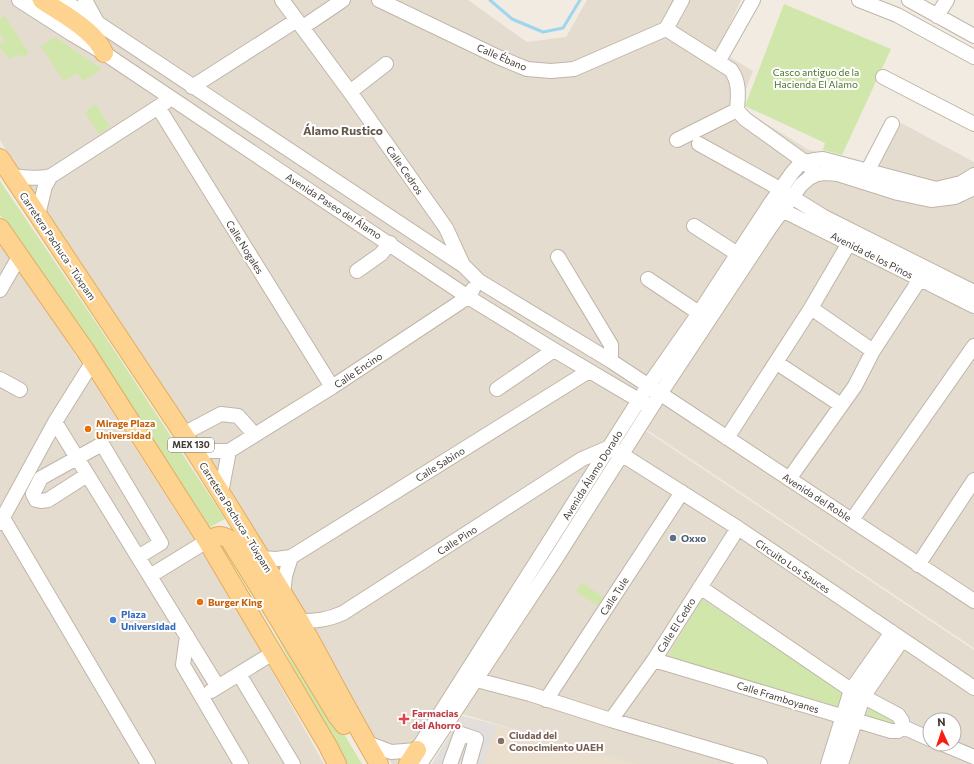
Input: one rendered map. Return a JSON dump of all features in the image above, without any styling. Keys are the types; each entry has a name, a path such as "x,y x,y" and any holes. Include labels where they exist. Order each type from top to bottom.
{"main road":[{"path":"42,0 93,27 96,39 104,52"},
{"name":"Carretera Pachuca - Túxpam","path":"0,158 188,440 299,621 365,742 379,764"},
{"path":"0,228 92,363 207,541 328,746 337,764"},
{"path":"207,541 215,537 223,536 229,539 337,716 349,730 365,742"}],"street":[{"name":"Avenida Paseo del Álamo","path":"19,0 72,34 104,52 172,99 390,243 468,297 646,404"},
{"name":"Avenida Paseo del Álamo","path":"63,0 93,27 192,87 464,266 479,281 660,394"},
{"path":"85,0 93,27"},
{"name":"Calle Cedros","path":"282,0 350,92 446,228 464,266"},
{"path":"192,87 343,0"},
{"name":"Calle Ébano","path":"379,0 498,57 527,69 551,71 574,69 666,29"},
{"path":"682,0 666,29 731,70 736,77 738,86 737,110 745,119 805,162 817,174 838,174 898,192 955,196 974,188"},
{"path":"718,62 753,0"},
{"path":"859,0 897,15 974,57"},
{"path":"909,0 974,36"},
{"path":"937,16 947,0"},
{"path":"350,92 386,64"},
{"path":"883,77 974,124"},
{"path":"12,176 42,178 51,176 172,99"},
{"name":"Calle Nogales","path":"158,107 332,387"},
{"path":"677,140 737,110"},
{"path":"868,172 892,124"},
{"name":"Avenida de los Pinos","path":"699,144 785,193 888,256 920,279 974,306"},
{"path":"805,162 823,159 868,172 933,194 961,183 974,175"},
{"name":"Avenida Álamo Dorado","path":"470,678 543,553 616,450 646,404 660,394 785,193 792,173 805,162"},
{"name":"Avenida Álamo Dorado","path":"785,193 817,174"},
{"path":"38,215 45,186 51,176"},
{"name":"Avenida Álamo Dorado","path":"646,404 648,386 699,312 736,253 776,207"},
{"name":"Avenida de los Pinos","path":"776,207 849,243 888,256 974,292"},
{"path":"694,226 736,253"},
{"path":"357,271 381,254 390,243"},
{"path":"727,438 777,363 849,243"},
{"path":"558,256 611,344 611,362"},
{"path":"0,290 19,257"},
{"path":"648,279 699,312"},
{"path":"789,479 855,386 873,351 920,279"},
{"name":"Calle Encino","path":"228,451 332,387 468,297 479,281"},
{"path":"811,308 873,351"},
{"path":"852,520 974,346"},
{"path":"497,389 554,350"},
{"path":"92,363 55,422 2,521 148,764"},
{"path":"777,363 841,405"},
{"name":"Calle Sabino","path":"261,558 276,559 291,557 590,371"},
{"path":"0,379 20,390"},
{"name":"Avenida del Roble","path":"660,394 974,601"},
{"path":"221,493 228,451 209,451 188,440 221,414 238,416 255,435"},
{"path":"55,422 218,687"},
{"path":"87,475 48,500 36,500 33,494 41,478 102,444 161,543 138,557"},
{"name":"Avenida Álamo Dorado","path":"365,742 415,759 470,678 555,560 616,450"},
{"name":"Circuito Los Sauces","path":"616,450 738,528 974,688"},
{"name":"Calle Pino","path":"299,621 330,619 343,613 582,459 616,450"},
{"path":"918,565 973,483"},
{"name":"Calle Tule","path":"546,700 682,492"},
{"name":"Calle El Cedro","path":"611,720 654,660 738,528"},
{"path":"150,576 207,541"},
{"path":"543,553 555,560"},
{"path":"283,595 285,576 291,557"},
{"path":"700,587 857,694 898,715 902,721 903,727"},
{"path":"187,636 183,665 241,764"},
{"path":"828,764 849,719 857,694 897,636"},
{"path":"202,697 273,654"},
{"name":"Calle Framboyanes","path":"654,660 891,731 898,731 903,727 922,735"},
{"path":"239,674 293,764"},
{"path":"470,678 760,764"},
{"path":"841,764 849,719"},
{"path":"450,764 461,734 476,739 470,764"},
{"path":"962,751 974,756"}],"shaded area":[{"name":"Álamo Rustico","path":"0,0 468,0 527,42 566,37 587,0 741,0 718,50 753,71 739,107 809,150 878,169 901,123 974,162 974,313 893,269 765,205 402,764 392,764 0,140"},
{"path":"774,214 892,271 974,315 974,648 638,424"},
{"path":"0,237 228,593 324,764 0,764"},
{"path":"637,425 974,650 974,764 632,764 452,711"},
{"name":"Ciudad del Conocimiento UAEH","path":"462,716 497,725 637,764 432,764"},
{"path":"462,716 497,725 484,764 432,764"}],"green space":[{"name":"Casco antiguo de la Hacienda El Alamo","path":"784,4 891,49 842,155 823,150 825,143 745,106"},
{"path":"5,16 29,53 22,58 19,54 10,59 0,49 0,44 5,41 0,33 0,19"},
{"path":"55,37 102,69 83,81 77,73 64,81 40,46"},
{"path":"96,104 110,127 99,134 85,112"},
{"path":"0,181 99,327 225,519 210,527 83,333 0,215"},
{"path":"226,545 280,628 362,764 344,764 274,631 222,547"},
{"path":"582,583 604,597 598,606 576,592"},
{"path":"702,599 845,693 839,708 667,657"},
{"path":"872,708 894,721 892,725 868,717 866,715 869,709"}],"waterway":[{"path":"490,0 512,19 543,32 563,28 580,0"}],"place":[{"name":"Mirage Plaza Universidad","path":"88,429"},
{"name":"Oxxo","path":"673,538"},
{"name":"Burger King","path":"200,602"},
{"name":"Plaza Universidad","path":"113,620"},
{"name":"Farmacias del Ahorro","path":"404,719"},
{"name":"Ciudad del Conocimiento UAEH","path":"501,741"}],"district":[{"name":"Álamo Rustico","path":"343,131"}]}
